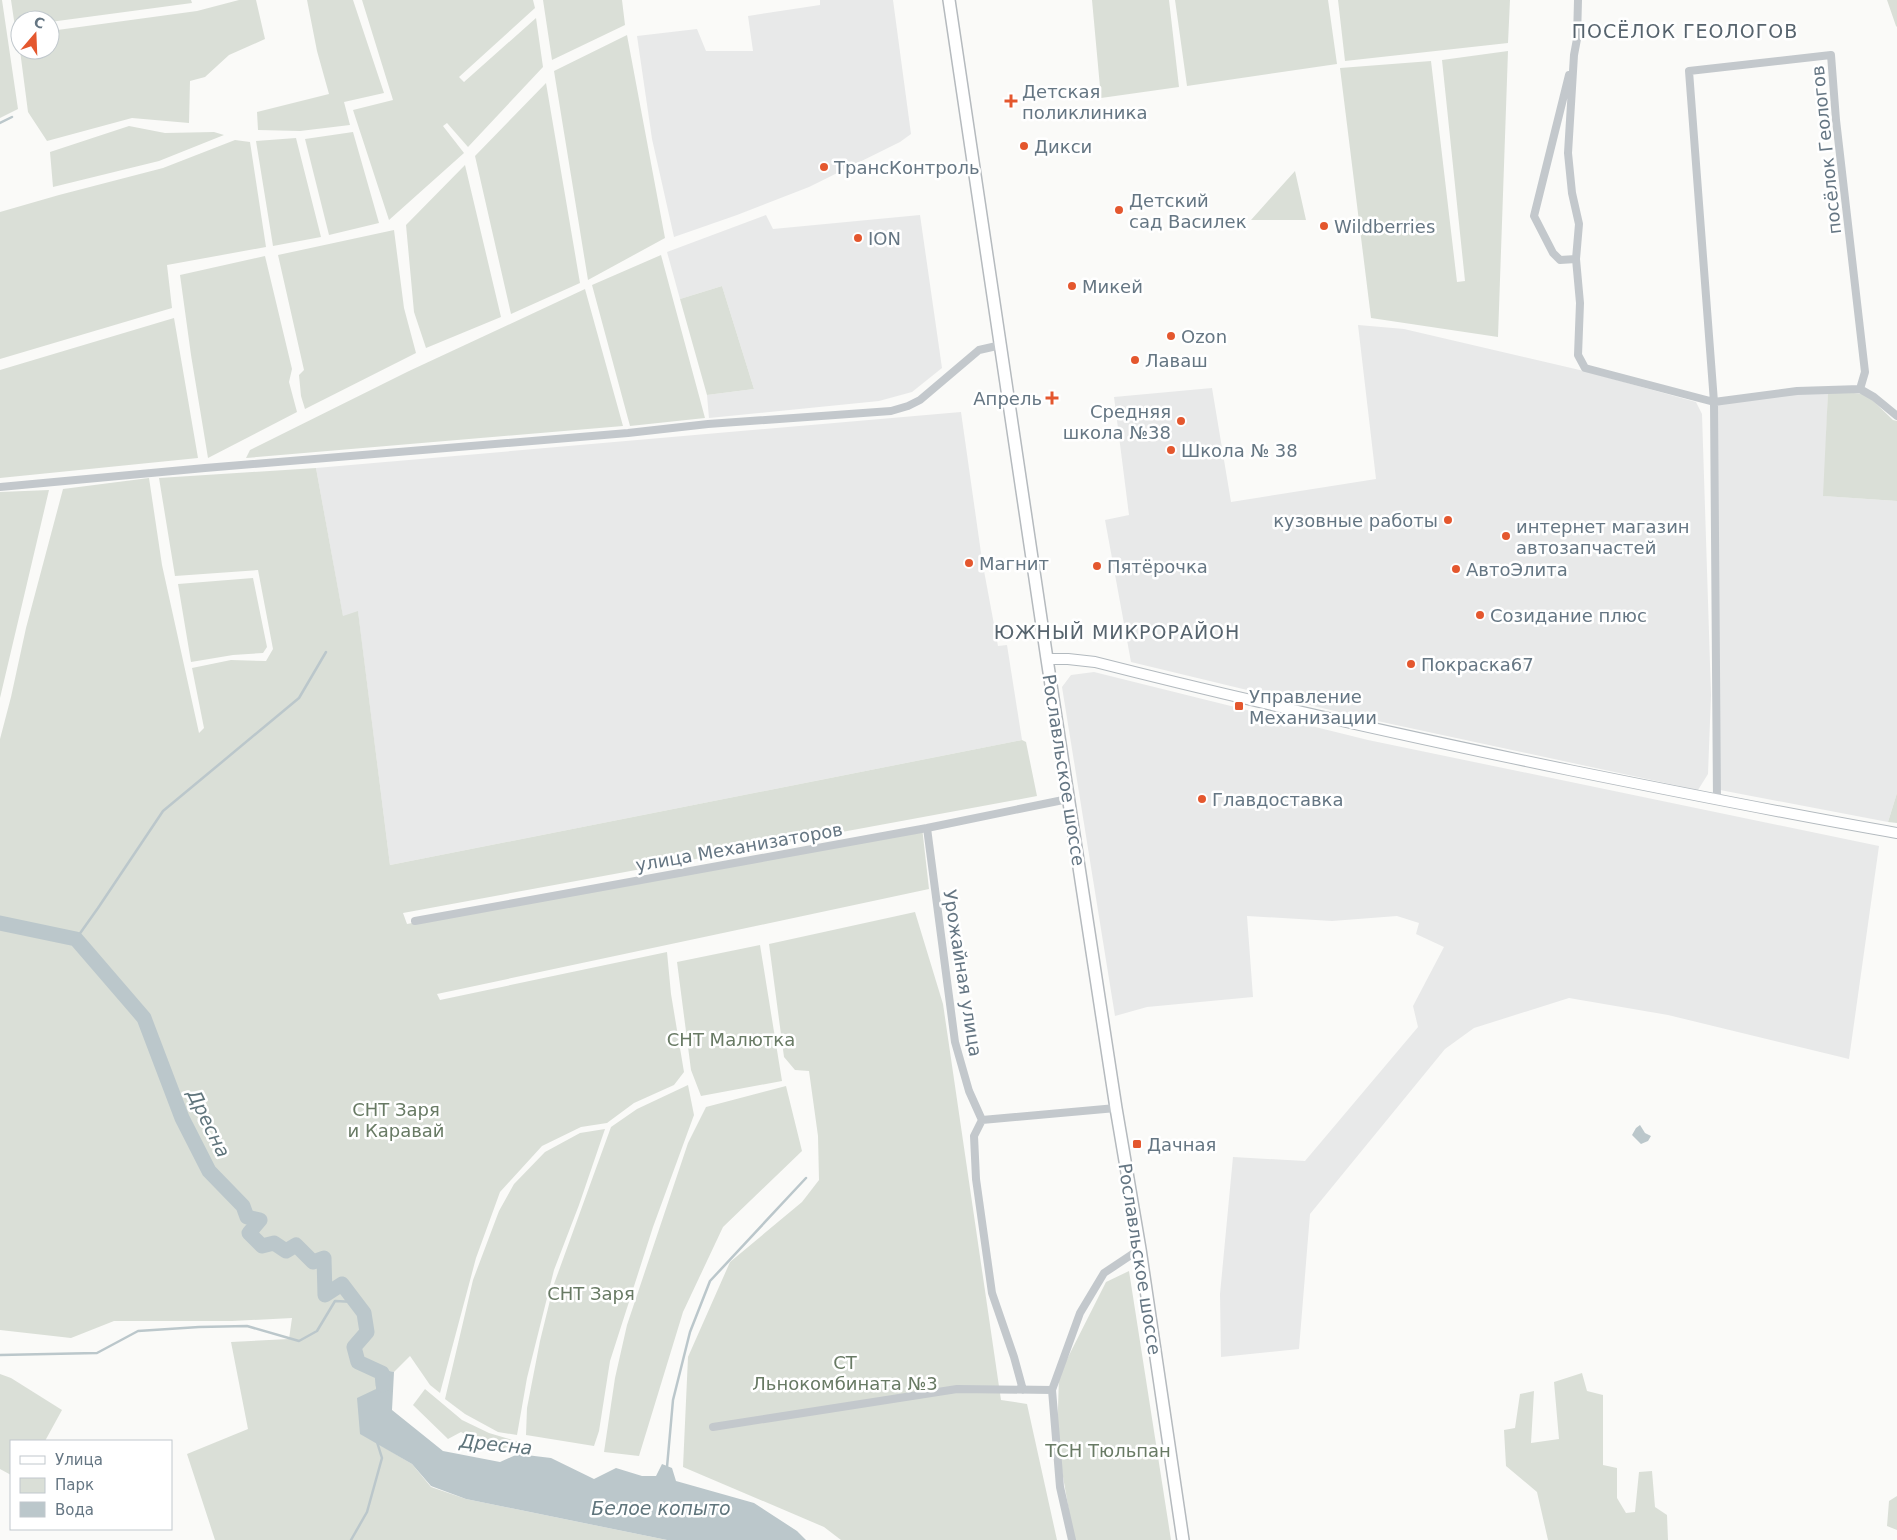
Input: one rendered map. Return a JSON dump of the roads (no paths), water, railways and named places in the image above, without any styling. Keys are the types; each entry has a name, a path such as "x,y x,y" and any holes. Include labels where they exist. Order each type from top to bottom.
{"main road":[{"name":"Рославльское шоссе","path":"949,0 1068,799 1140,1249 1183,1540"}],"street":[{"path":"1576,259 1560,260 1553,253 1534,216 1574,55 1577,39 1578,0"},
{"path":"1574,55 1568,153 1572,192 1579,224 1576,259 1580,303 1578,356 1585,368 1714,402 1797,391 1860,389 1874,397 1897,416"},
{"name":"посёлок Геологов","path":"1714,402 1689,71 1831,55 1836,120 1865,372 1860,389"},
{"path":"0,487 628,433 708,424 891,410 908,406 920,400 980,350 1001,345"},
{"path":"1714,402 1717,800"},
{"path":"1047,659 1068,658 1095,662 1367,728 1717,800 1897,833"},
{"name":"улица Механизаторов","path":"415,921 927,828 1068,799"},
{"name":"Урожайная улица","path":"927,828 955,1042 970,1091 982,1120"},
{"path":"1022,1390 1014,1357 992,1293 976,1179 974,1136 982,1120 1116,1108"},
{"path":"1072,1540 1060,1487 1052,1390 1080,1313 1094,1289 1104,1273 1140,1249"},
{"path":"714,1427 957,1389 1052,1390"}],"water":[{"path":"1640,1125 1645,1133 1651,1136 1648,1141 1641,1144 1632,1135"},
{"name":"Белое копыто","path":"376,1368 394,1372 392,1410 443,1451 500,1462 518,1454 551,1458 594,1479 616,1468 642,1476 656,1476 662,1464 672,1468 676,1481 754,1503 797,1531 806,1540 667,1540 466,1499 431,1486 412,1464 360,1434 357,1398 376,1389"}],"waterway":[{"path":"0,123 12,117"},
{"path":"76,939 163,811 299,698 326,652"},
{"name":"Дресна","path":"0,923 76,939 144,1018 182,1118 209,1171 243,1206 247,1217 260,1220 249,1233 262,1246 274,1243 286,1251 296,1245 313,1262 324,1258 325,1295 342,1284 364,1313 367,1332 354,1347 358,1362 382,1373 383,1385"},
{"path":"667,1467 673,1400 690,1332 710,1281 806,1178"},
{"path":"0,1355 97,1353 138,1331 199,1327 247,1326 299,1341 317,1331 335,1301 355,1302"},
{"path":"351,1540 367,1512 382,1458 377,1442"}],"place":[{"name":"Детская поликлиника","path":"1011,101"},
{"name":"Дикси","path":"1024,146"},
{"name":"ТрансКонтроль","path":"824,167"},
{"name":"Детский сад Василек","path":"1119,210"},
{"name":"Wildberries","path":"1324,226"},
{"name":"ION","path":"858,238"},
{"name":"Микей","path":"1072,286"},
{"name":"Ozon","path":"1171,336"},
{"name":"Лаваш","path":"1135,360"},
{"name":"Апрель","path":"1052,398"},
{"name":"Средняя школа №38","path":"1181,421"},
{"name":"Школа № 38","path":"1171,450"},
{"name":"кузовные работы","path":"1448,520"},
{"name":"интернет магазин автозапчастей","path":"1506,536"},
{"name":"Магнит","path":"969,563"},
{"name":"Пятёрочка","path":"1097,566"},
{"name":"АвтоЭлита","path":"1456,569"},
{"name":"Созидание плюс","path":"1480,615"},
{"name":"Покраска67","path":"1411,664"},
{"name":"Управление Механизации","path":"1239,706"},
{"name":"Главдоставка","path":"1202,799"},
{"name":"Дачная","path":"1137,1144"}],"district":[{"name":"ПОСЁЛОК ГЕОЛОГОВ","path":"1685,31"},
{"name":"ЮЖНЫЙ МИКРОРАЙОН","path":"1117,632"}],"park label":[{"name":"СНТ Малютка","path":"731,1039"},
{"name":"СНТ Заря и Каравай","path":"396,1119"},
{"name":"СНТ Заря","path":"591,1293"},
{"name":"СТ Льнокомбината №3","path":"845,1372"},
{"name":"ТСН Тюльпан","path":"1108,1450"}]}
